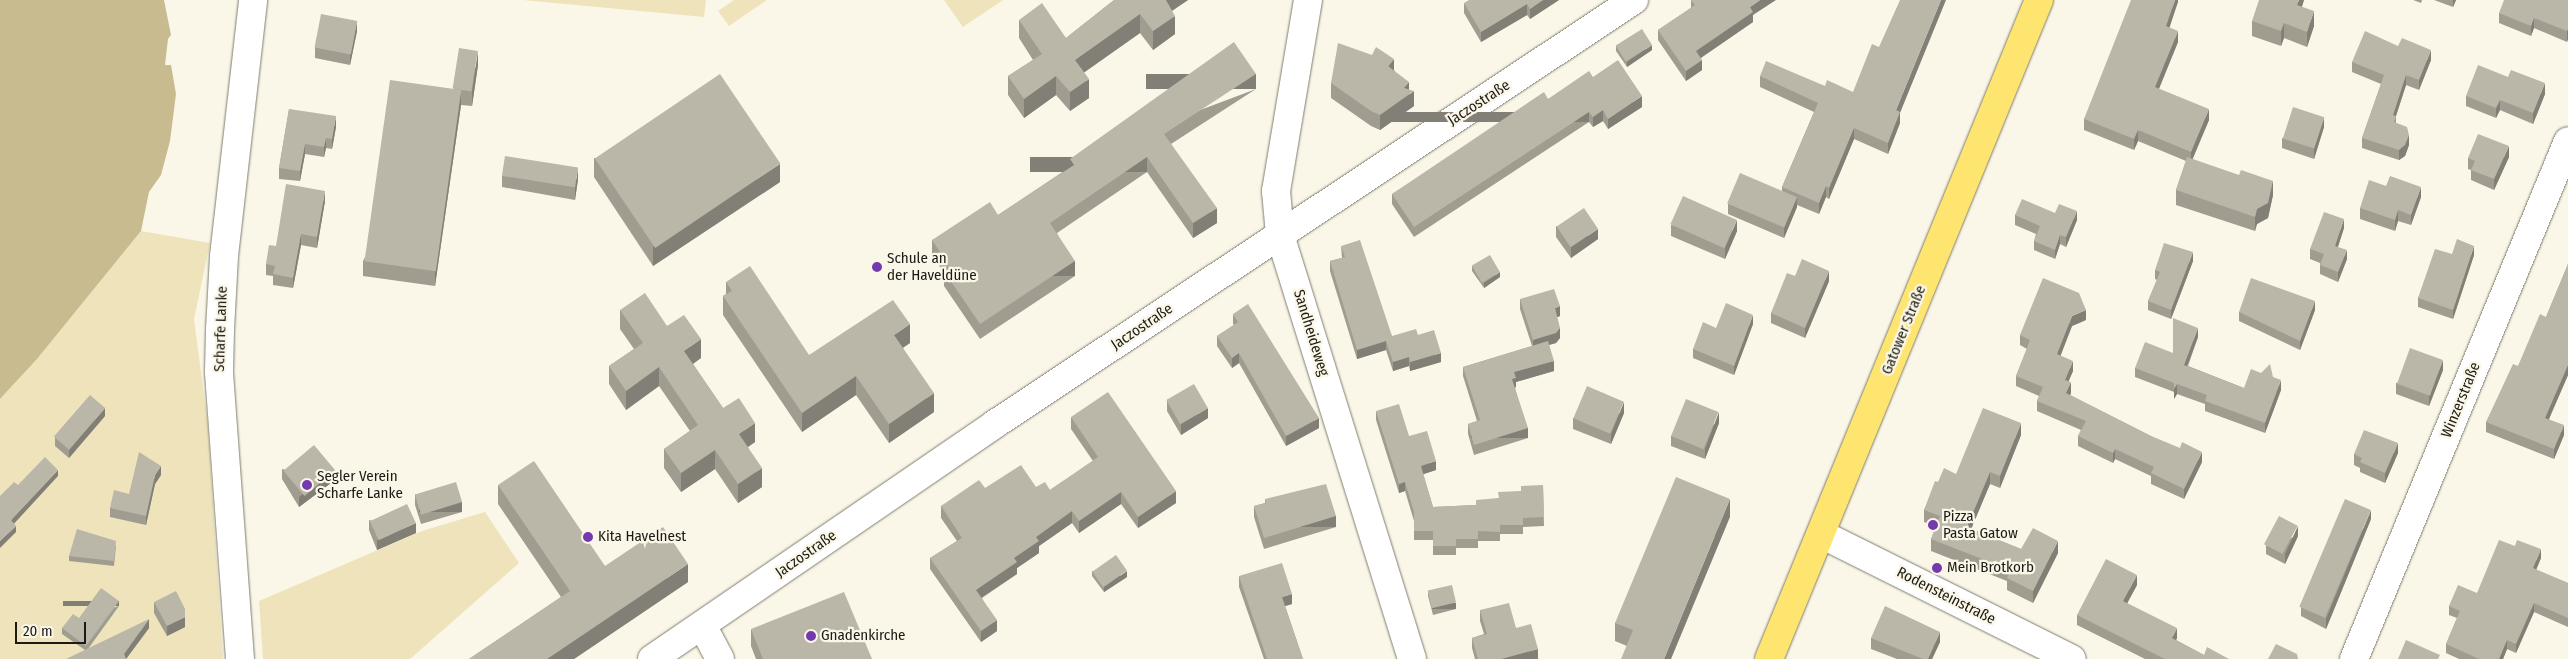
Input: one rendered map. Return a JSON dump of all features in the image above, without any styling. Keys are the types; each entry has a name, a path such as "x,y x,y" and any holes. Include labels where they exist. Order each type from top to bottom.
{"main road":[{"name":"Gatower Straße","path":"1769,659 2039,0"}],"street":[{"name":"Scharfe Lanke","path":"240,659 219,371 224,256 253,0"},
{"name":"Sandheideweg","path":"1308,0 1276,191 1280,235 1412,659"},
{"name":"Jaczostraße","path":"652,659 995,424 1634,0"},
{"name":"Winzerstraße","path":"2354,659 2568,141"},
{"name":"Rodensteinstraße","path":"1821,534 2072,659"},
{"path":"702,625 720,659"}],"shaded area":[{"path":"0,0 164,0 171,35 168,39 165,65 171,65 176,94 170,141 161,175 149,192 141,231 37,359 0,399"},
{"path":"523,0 706,0 704,17"},
{"path":"734,0 767,0 729,26 718,11"},
{"path":"944,0 1003,0 963,27"},
{"path":"141,231 210,243 194,319 208,426 223,659 0,659 0,399 37,359"},
{"path":"485,512 519,563 410,659 263,659 259,601 422,531"}],"building":[{"path":"1114,0 1166,0 1175,16 1153,31 1140,14 1075,60 1089,79 1070,92 1056,76 1024,99 1008,76 1042,54 1019,20 1042,3 1066,38"},
{"path":"1469,0 1543,0 1530,9 1527,4 1481,32 1464,3"},
{"path":"1691,0 1760,0 1750,7 1753,12 1696,51 1702,60 1686,71 1658,30 1695,5"},
{"path":"1900,0 1941,0 1896,110 1900,112 1888,143 1854,128 1829,188 1826,186 1819,203 1782,187 1818,103 1760,76 1766,61 1825,86 1827,80 1853,92 1872,44 1879,47"},
{"path":"2131,0 2175,0 2166,26 2178,31 2155,87 2209,109 2191,152 2138,130 2134,139 2084,119"},
{"path":"2259,0 2299,0 2297,5 2314,11 2307,32 2284,23 2281,31 2252,21"},
{"path":"2504,0 2568,0 2568,29 2567,31 2534,18 2531,26 2499,13"},
{"path":"321,14 357,21 351,54 315,47"},
{"path":"1642,29 1652,45 1626,62 1616,45"},
{"path":"2365,31 2398,46 2402,38 2431,50 2419,80 2406,75 2393,115 2396,116 2394,122 2407,127 2409,135 2405,145 2399,150 2362,138 2384,75 2352,62"},
{"path":"1234,42 1256,74 1164,134 1217,208 1193,223 1147,157 1050,223 1075,261 980,324 944,271 950,267 932,240 990,202 998,215 1074,165 1070,159"},
{"path":"1338,43 1372,55 1376,47 1394,59 1388,66 1409,82 1404,88 1414,91 1380,115 1371,111 1331,83"},
{"path":"459,48 478,51 471,91 453,88"},
{"path":"1618,60 1642,96 1608,119 1603,110 1593,117 1589,112 1414,227 1392,194 1544,92 1548,99 1589,71 1593,77"},
{"path":"2478,65 2508,77 2511,70 2545,83 2533,113 2500,100 2496,108 2466,96"},
{"path":"720,74 780,164 655,248 595,158"},
{"path":"390,80 461,90 436,271 365,261"},
{"path":"2293,107 2324,117 2314,149 2283,138"},
{"path":"289,109 336,116 332,139 326,138 324,147 305,144 300,171 279,168"},
{"path":"2478,134 2509,146 2494,179 2471,170 2475,161 2468,158"},
{"path":"505,156 578,168 575,187 502,176"},
{"path":"2187,157 2239,175 2241,170 2273,181 2268,203 2257,209 2255,217 2176,190"},
{"path":"1740,173 1797,197 1784,228 1727,203"},
{"path":"2390,176 2421,187 2411,215 2398,210 2395,220 2360,208 2369,180 2386,186"},
{"path":"286,184 325,191 317,237 301,234 293,278 273,274 275,266 266,264 269,245 276,246"},
{"path":"1683,196 1737,220 1724,248 1670,224"},
{"path":"2022,199 2055,213 2059,204 2077,211 2066,237 2060,235 2055,250 2034,241 2040,226 2015,215"},
{"path":"1584,208 1598,229 1571,247 1557,226"},
{"path":"2324,212 2344,219 2335,246 2347,250 2338,272 2320,265 2324,254 2310,249"},
{"path":"2457,239 2474,246 2453,310 2418,298 2435,249 2452,254"},
{"path":"1360,240 1392,336 1416,329 1418,335 1434,330 1441,353 1410,362 1409,357 1393,362 1386,341 1357,350 1330,261 1345,257 1341,246"},
{"path":"2164,243 2193,252 2171,310 2148,301 2160,272 2155,270"},
{"path":"1490,255 1500,272 1482,283 1472,266"},
{"path":"1802,259 1829,271 1805,328 1771,313 1787,273 1795,276"},
{"path":"2568,264 2568,365 2545,418 2564,425 2554,449 2486,422 2513,364 2518,366 2540,314 2546,317"},
{"path":"750,266 809,355 893,300 910,324 894,335 934,393 889,424 856,376 802,413 723,296 732,291 726,282"},
{"path":"2043,278 2079,293 2086,310 2072,316 2057,354 2073,361 2065,380 2071,382 2066,393 2151,436 2180,448 2182,442 2202,452 2184,489 2151,473 2154,467 2115,449 2113,453 2078,436 2086,421 2037,401 2043,387 2016,376 2030,340 2020,335"},
{"path":"2251,278 2315,301 2300,341 2239,312"},
{"path":"1554,289 1560,306 1555,308 1560,328 1556,333 1533,340 1520,299"},
{"path":"645,293 667,326 684,315 701,339 684,351 723,408 739,398 755,423 739,434 762,468 738,484 715,450 681,473 664,449 698,425 659,367 626,391 609,366 643,343 620,310"},
{"path":"1726,303 1753,315 1734,366 1693,349 1703,322 1716,328"},
{"path":"1248,304 1319,418 1286,436 1239,353 1232,358 1217,336 1238,322 1233,314"},
{"path":"2173,318 2198,328 2184,365 2244,388 2251,369 2261,373 2270,364 2273,377 2281,380 2265,423 2205,401 2207,395 2177,384 2174,389 2174,383 2135,368 2145,342 2173,353"},
{"path":"1548,341 1554,361 1514,372 1516,378 1512,379 1528,428 1474,445 1468,424 1480,420 1463,367"},
{"path":"2410,348 2443,360 2430,396 2397,384"},
{"path":"1194,384 1208,408 1180,424 1166,400"},
{"path":"1587,386 1624,402 1610,434 1573,418"},
{"path":"1108,392 1176,491 1138,517 1121,492 1079,521 1072,511 1036,537 1039,541 1014,558 1017,562 976,590 997,620 981,631 930,558 962,538 941,506 979,480 985,488 1021,465 1036,487 1045,482 1050,490 1098,457 1071,417"},
{"path":"90,395 105,408 69,450 54,437"},
{"path":"1686,399 1718,412 1703,449 1671,436"},
{"path":"1399,404 1409,436 1427,431 1436,461 1421,466 1433,507 1476,505 1476,500 1499,498 1498,492 1521,491 1521,486 1543,485 1544,517 1523,518 1523,525 1500,525 1500,532 1478,531 1478,539 1456,539 1456,546 1433,546 1433,531 1414,531 1414,512 1405,482 1399,484 1376,411"},
{"path":"1983,408 2021,423 2000,476 1990,472 1967,527 2021,549 2033,528 2058,541 2033,591 2007,578 2010,570 1931,539 1940,516 1924,510 1935,481 1938,482 1944,468 1956,474"},
{"path":"2364,430 2398,443 2385,473 2360,462 2362,458 2354,454"},
{"path":"314,445 335,470 305,496 283,471"},
{"path":"139,452 161,466 155,475 146,516 110,508 114,490 129,494"},
{"path":"45,457 58,470 11,520 16,526 0,541 0,496 14,482 18,485"},
{"path":"534,461 605,566 663,527 688,564 547,659 469,659 570,591 498,485"},
{"path":"1676,477 1730,499 1664,659 1621,659 1633,630 1615,623"},
{"path":"456,482 462,502 421,515 415,495"},
{"path":"1326,484 1336,516 1264,538 1254,506 1266,503 1265,499"},
{"path":"2345,499 2371,510 2325,618 2299,607"},
{"path":"407,504 416,523 379,540 370,521"},
{"path":"2279,516 2298,526 2283,554 2264,544"},
{"path":"77,529 116,541 114,561 69,556"},
{"path":"2499,540 2515,546 2517,540 2541,549 2533,568 2568,583 2568,618 2534,603 2516,644 2507,640 2499,659 2479,659 2446,644 2460,611 2449,606 2458,585 2477,593"},
{"path":"1116,555 1127,571 1103,587 1092,572"},
{"path":"2106,559 2137,575 2123,601 2177,628 2172,638 2204,655 2207,647 2229,659 2165,659 2077,615"},
{"path":"1282,563 1292,594 1282,597 1303,659 1267,659 1239,576"},
{"path":"1452,585 1456,603 1432,608 1428,591"},
{"path":"101,588 119,601 86,646 62,628 73,614 79,618"},
{"path":"176,591 185,609 185,617 167,626 154,602"},
{"path":"844,592 872,659 763,659 751,629"},
{"path":"1509,603 1516,628 1531,624 1538,649 1501,659 1478,659 1472,638 1487,634 1480,610"},
{"path":"1885,606 1940,632 1928,659 1923,659 1871,638"},
{"path":"149,619 124,654 126,659 66,659"},
{"path":"2406,640 2440,655 2438,659 2398,659"},
{"path":"2276,644 2297,654 2298,659 2268,659"}],"place":[{"name":"Schule an der Haveldüne","path":"877,267"},
{"name":"Segler Verein Scharfe Lanke","path":"307,485"},
{"name":"Pizza Pasta Gatow","path":"1933,525"},
{"name":"Kita Havelnest","path":"588,537"},
{"name":"Mein Brotkorb","path":"1937,568"},
{"name":"Gnadenkirche","path":"811,636"}]}
